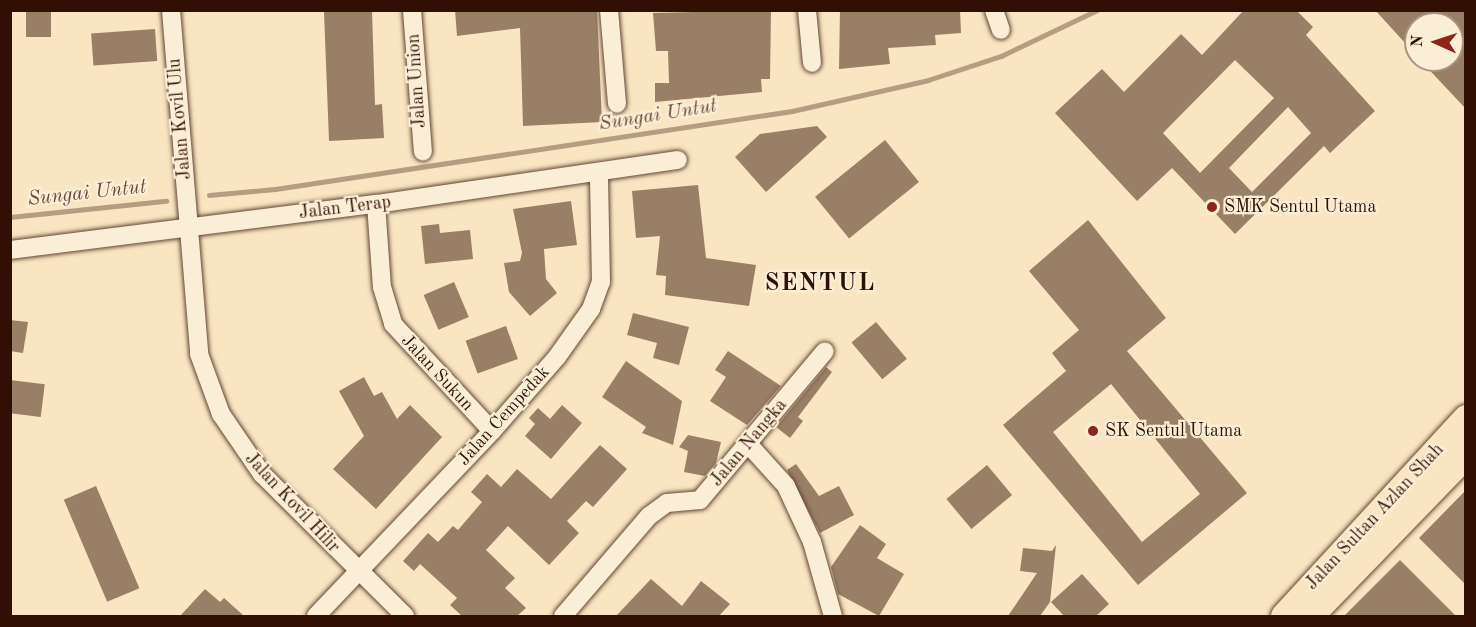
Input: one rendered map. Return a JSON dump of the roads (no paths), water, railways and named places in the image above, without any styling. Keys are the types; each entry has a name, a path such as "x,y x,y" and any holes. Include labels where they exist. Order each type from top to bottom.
{"main road":[{"name":"Jalan Sultan Azlan Shah","path":"1284,616 1466,418"},
{"name":"Jalan Sultan Azlan Shah","path":"1309,616 1466,454"}],"street":[{"name":"Jalan Kovil Ulu","path":"171,10 189,228"},
{"name":"Jalan Union","path":"412,10 423,152"},
{"path":"609,10 617,104"},
{"path":"807,10 812,63"},
{"path":"994,10 1001,30"},
{"name":"Jalan Terap","path":"10,250 599,174 678,160"},
{"name":"Jalan Cempedak","path":"316,616 492,431 557,357 591,309 601,282 599,174"},
{"name":"Jalan Sukun","path":"376,204 382,287 393,324 492,431"},
{"name":"Jalan Kovil Hilir","path":"189,228 199,354 220,414 248,459 357,574 405,616"},
{"name":"Jalan Nangka","path":"563,616 649,516 667,503 700,500 749,445 825,351"},
{"path":"749,445 786,486 812,542 833,616"}],"waterway":[{"name":"Sungai Untut","path":"209,195 275,189 792,111 928,80 1001,56 1097,10"},
{"name":"Sungai Untut","path":"10,217 166,201"}],"place":[{"name":"SMK Sentul Utama","path":"1212,207"},
{"name":"SK Sentul Utama","path":"1093,431"}],"district":[{"name":"SENTUL","path":"820,285"}]}
